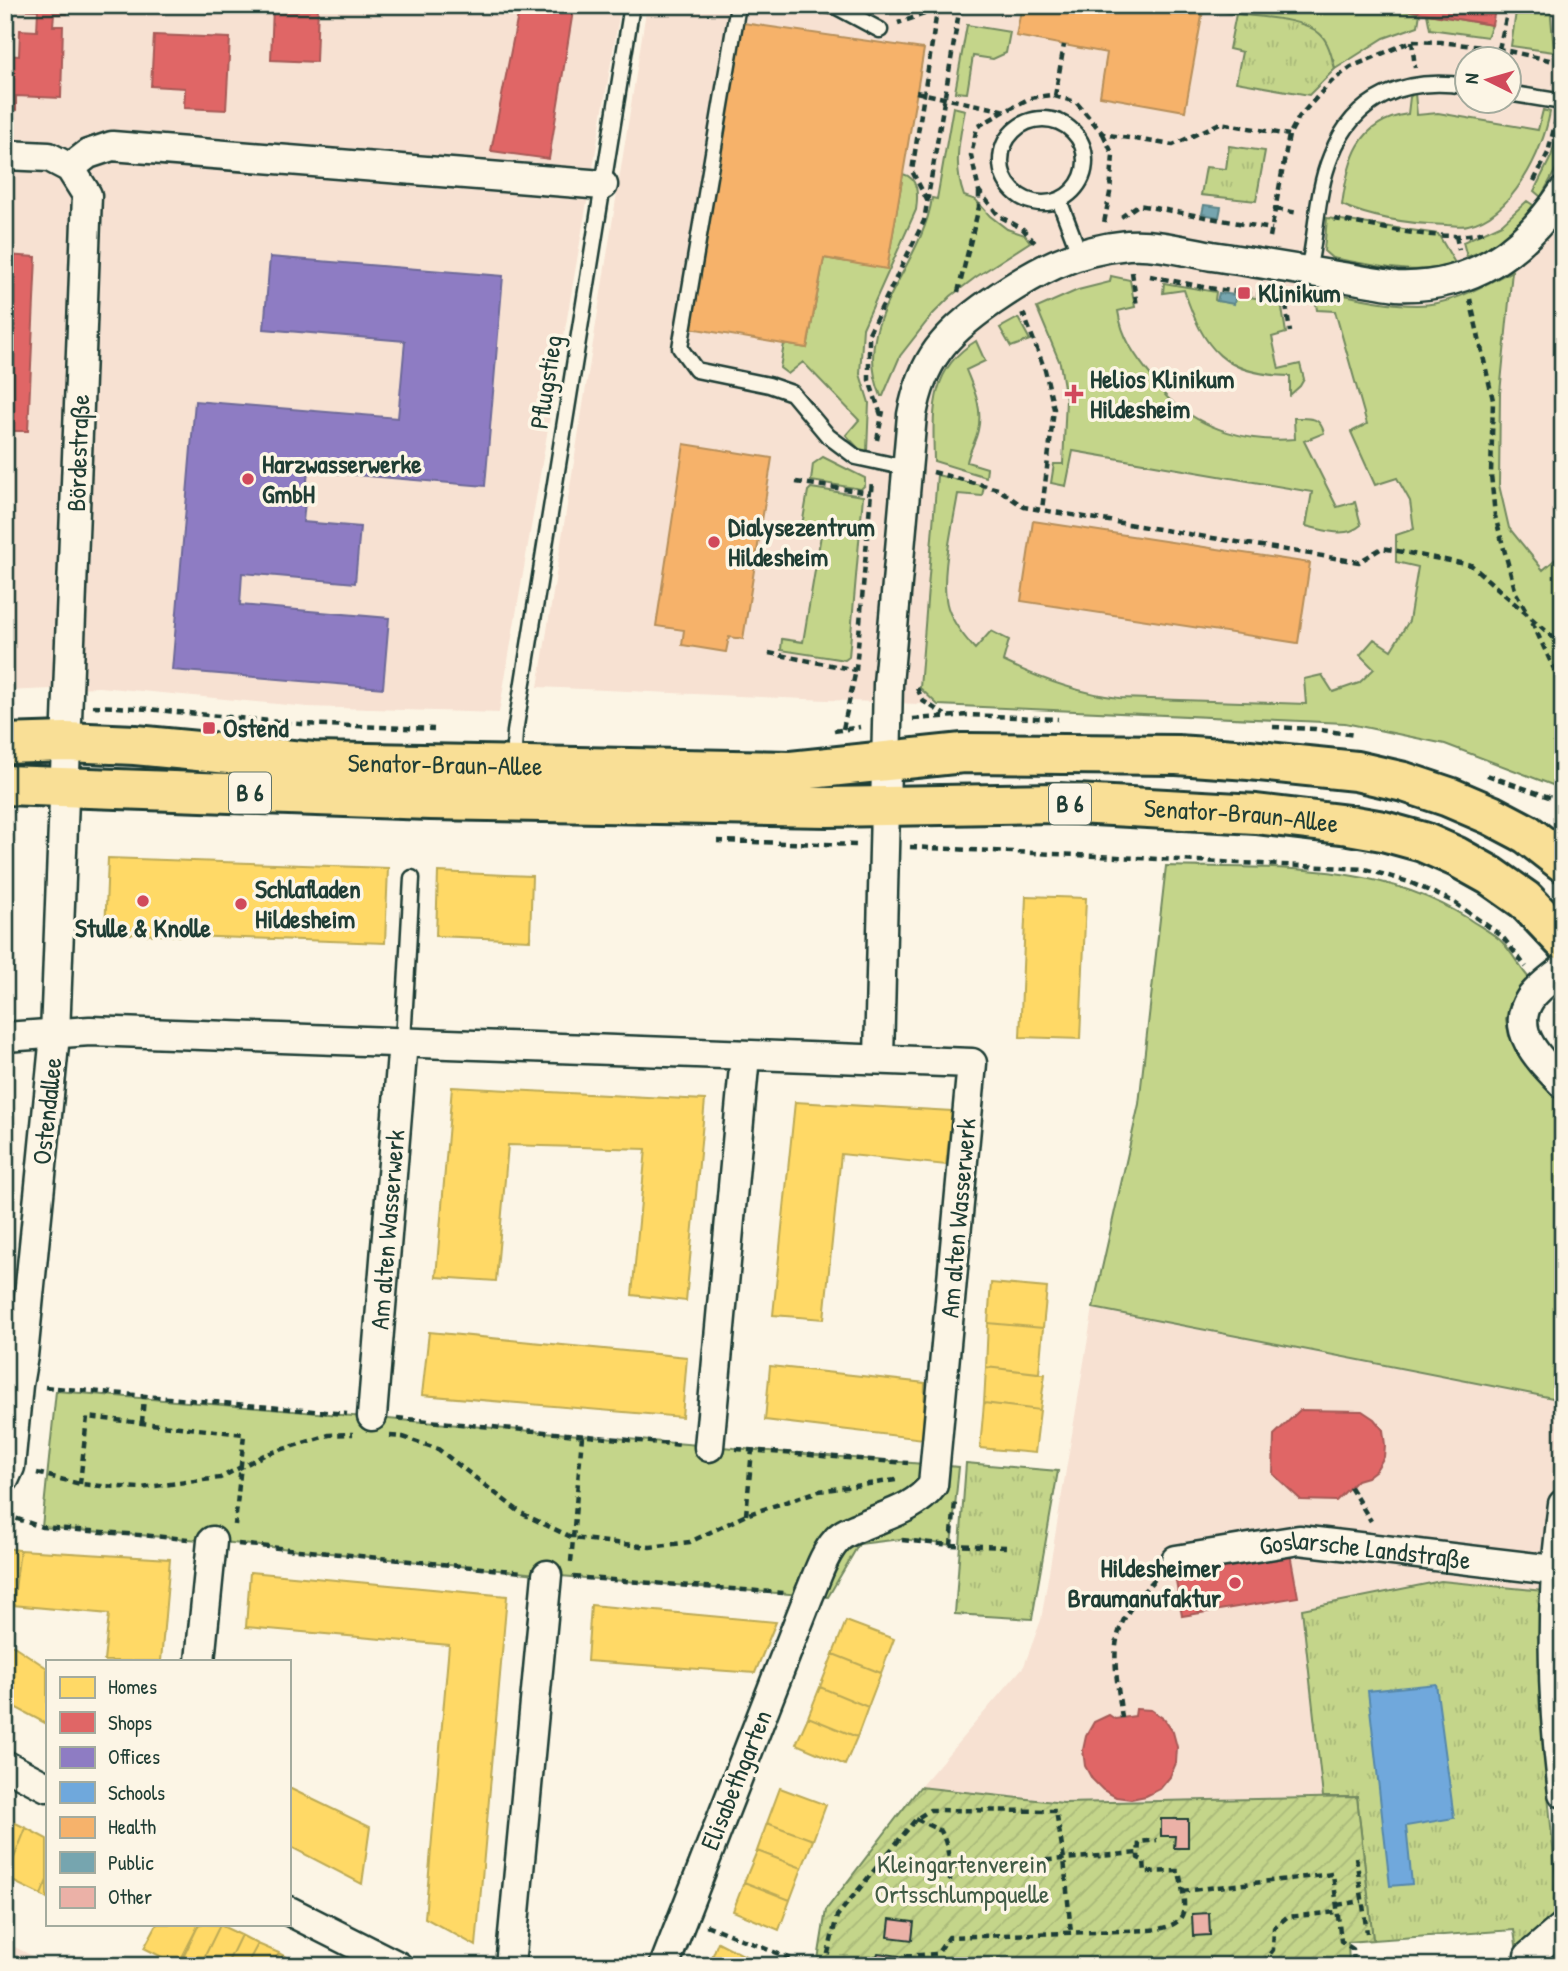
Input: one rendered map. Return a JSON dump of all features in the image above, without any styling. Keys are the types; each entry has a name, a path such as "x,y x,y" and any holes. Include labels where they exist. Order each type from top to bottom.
{"main road":[{"name":"Senator-Braun-Allee","path":"5,744 67,724 153,746 313,762 791,771 976,753 1177,755 1310,765 1404,782 1545,834 1563,862"},
{"name":"Senator-Braun-Allee","path":"5,785 430,800 885,808 1058,803 1256,814 1383,831 1434,847 1491,876 1525,900 1563,940"}],"street":[{"path":"5,155 49,157 70,169 88,154 112,146 603,185"},
{"name":"Bördestraße","path":"67,724 87,195 70,169"},
{"path":"879,1058 888,684 926,467 912,415 917,387 928,362 972,315 1026,278 1080,255 1138,245 1415,287 1448,282 1492,263 1521,242 1550,211 1563,192"},
{"name":"Ostendallee","path":"8,1473 25,1342 55,1035 67,724"},
{"path":"1552,977 1525,1007 1524,1031 1531,1049 1563,1084"},
{"name":"Am alten Wasserwerk","path":"5,1037 90,1031 972,1063 937,1465"},
{"name":"Am alten Wasserwerk","path":"368,1428 403,1042"},
{"path":"709,1447 745,1056"},
{"name":"Elisabethgarten","path":"664,1966 820,1569 836,1540 846,1532 902,1510 925,1495 933,1485 937,1465"},
{"path":"1563,1504 1554,1570 1552,1666 1563,1793"},
{"name":"Goslarsche Landstraße","path":"1176,1560 1300,1540 1554,1570"},
{"path":"200,1660 222,1542"},
{"path":"510,1966 558,1576"},
{"path":"5,1765 46,1786"},
{"path":"290,1912 398,1966"},
{"path":"1529,1956 1563,1927"}],"lane":[{"name":"Pflugstieg","path":"512,766 514,732 632,5"},
{"path":"738,5 680,348 696,370 769,385 792,393 828,436 856,457 926,467"},
{"path":"826,5 837,7 880,30"},
{"path":"1306,271 1329,158 1344,130 1359,114 1395,89 1417,84 1452,85"},
{"path":"1522,95 1561,102"},
{"path":"1046,119 1060,123 1072,131 1083,148 1084,169 1080,182 1071,193 1059,200 1046,204 1032,202 1010,187 1002,161 1004,148 1021,126 1046,119"},
{"path":"1059,200 1080,255"},
{"path":"403,1042 412,878"}],"path":[{"path":"880,30 938,7 959,12 978,5"},
{"path":"1500,46 1509,5"},
{"path":"1558,5 1563,47"},
{"path":"927,201 912,171 938,7"},
{"path":"881,416 869,380 869,333 924,220 942,97 959,12"},
{"path":"1055,96 1064,45"},
{"path":"916,92 1006,111"},
{"path":"957,296 979,207 979,191 971,155 977,127 1030,98 1055,96 1076,102 1103,134 1112,155 1110,193 1104,226 1138,205 1272,229"},
{"path":"1530,188 1548,153 1561,102"},
{"path":"1103,134 1173,145 1220,123 1289,135"},
{"path":"979,191 999,216 1023,229 1042,250"},
{"path":"1276,209 1399,230 1456,236 1480,234 1491,229"},
{"path":"1456,236 1493,400 1491,474 1495,516 1516,593 1554,669 1563,699"},
{"path":"1132,272 1208,288 1285,299 1290,332"},
{"path":"1018,318 1024,315 1045,370 1054,409 1042,510"},
{"path":"926,467 933,485"},
{"path":"926,467 998,489 1024,506 1042,510 1359,562 1382,548 1471,565 1554,641 1563,646"},
{"path":"796,482 871,493 856,670 843,729 830,732"},
{"path":"769,653 856,670"},
{"path":"917,688 923,701 945,715"},
{"path":"67,724 137,708 300,724 447,729"},
{"path":"884,845 1365,869 1409,882 1452,901 1502,936 1552,977"},
{"path":"18,1385 144,1395 368,1428 438,1449 521,1513 573,1538 650,1547 690,1542 746,1515 819,1491 900,1480"},
{"path":"142,1423 144,1395"},
{"path":"80,1484 87,1417 244,1434 241,1468 222,1542"},
{"path":"8,1473 80,1484 141,1488 220,1478 264,1455 368,1428 582,1436 937,1465"},
{"path":"558,1576 573,1538 582,1436"},
{"path":"746,1515 752,1450"},
{"path":"5,1516 42,1527 558,1576 809,1595"},
{"path":"951,1545 1007,1547"},
{"path":"1122,1718 1115,1648 1121,1621 1137,1598 1176,1560"},
{"path":"825,1966 837,1916 916,1819 930,1810 1056,1811 1071,1933"},
{"path":"916,1819 941,1830 947,1842 950,1896"},
{"path":"905,1956 937,1954 949,1937 1150,1930 1169,1927 1183,1916 1185,1904 1179,1871 1144,1872 1144,1861 1138,1858 1139,1842 1157,1840"},
{"path":"950,1868 1138,1853"},
{"path":"1356,1857 1367,1933"},
{"path":"1182,1891 1333,1874 1341,1941 1353,1949 1354,1966"},
{"path":"1337,1905 1362,1901"},
{"path":"1263,1963 1273,1950 1274,1928 1287,1917 1338,1912"},
{"path":"683,1916 809,1966"}],"shaded area":[{"path":"5,5 621,5 499,713 308,707 99,687 5,691"},
{"name":"Helios Klinikum Hildesheim","path":"647,5 1563,5 1563,789 1445,744 1345,723 538,687"},
{"path":"1093,1308 1563,1400 1543,1591 1441,1581 1302,1610 1323,1797 1063,1803 920,1787 1024,1666 1041,1620"},
{"path":"5,1942 52,1966 5,1966"}],"green space":[{"path":"1204,5 1378,5 1420,13 1418,26 1384,38 1335,69 1333,59 1292,22 1203,9"},
{"path":"1517,5 1550,5 1554,52 1511,46"},
{"path":"1236,14 1280,19 1313,29 1326,41 1335,69 1309,95 1236,82 1242,52 1229,49"},
{"path":"1427,14 1492,25 1487,37 1430,29"},
{"path":"967,25 1010,32 1006,53 993,59 973,56 967,93 955,92"},
{"path":"1415,93 1417,115 1438,113 1538,130 1543,110 1550,112 1533,163 1523,180 1498,209 1484,219 1463,226 1420,223 1380,217 1342,205 1352,158 1358,145 1377,125 1408,114 1410,97"},
{"path":"953,107 965,110 958,164 964,196 976,200 990,216 1007,229 1025,235 1030,242 976,277 932,315 900,356 881,396 874,369 874,343 880,319 926,224 932,198 937,199"},
{"path":"1563,117 1563,156 1541,197 1534,191 1551,157"},
{"path":"1229,146 1265,151 1256,201 1201,195 1206,167 1226,169"},
{"path":"903,174 915,183 916,210 863,328 860,374 869,403 867,451 860,450 846,435 859,420 803,362 788,374 780,368 784,344 807,348 824,258 887,268"},
{"path":"1527,201 1533,205 1513,229 1495,243 1467,257 1463,242 1502,224"},
{"path":"1327,218 1438,234 1455,263 1409,270 1332,258 1324,251"},
{"path":"1512,271 1500,393 1499,485 1509,528 1543,570 1558,557 1563,559 1563,789 1445,744 1345,723 938,705 920,688 937,475 984,486 982,496 958,494 945,583 950,614 975,649 991,631 1009,640 1003,661 1059,684 1088,693 1119,698 1306,704 1304,679 1322,675 1333,692 1359,683 1374,669 1360,655 1374,639 1391,650 1409,621 1418,567 1396,562 1396,535 1414,529 1410,501 1397,478 1375,485 1351,432 1367,424 1335,311 1317,310 1313,287 1375,301 1424,305 1456,298"},
{"path":"1111,276 1130,280 1135,307 1118,311 1123,330 1135,354 1166,397 1212,426 1261,439 1295,439 1294,418 1317,421 1324,433 1304,441 1337,507 1355,502 1361,525 1342,533 1306,526 1312,492 1073,451 1066,486 1051,483 1054,464 1063,464 1066,399 1060,363 1037,308 1078,290 1110,282"},
{"path":"1164,283 1216,292 1217,301 1234,303 1236,295 1281,302 1286,333 1272,337 1279,369 1300,364 1304,379 1300,386 1290,395 1290,376 1248,371 1220,355 1200,329 1184,290 1163,293"},
{"path":"1018,318 1030,340 1011,347 1000,328"},
{"path":"976,341 985,361 966,370 977,399 979,414 977,434 967,462 987,468 986,477 934,461 934,409 942,379 949,365"},
{"path":"823,457 865,478 865,485 861,489 811,481 813,464"},
{"path":"811,488 863,496 849,657 845,660 781,650 782,639 803,642 821,535 801,531 808,491"},
{"path":"1166,866 1283,869 1360,877 1397,886 1434,900 1489,932 1508,949 1529,978 1510,1003 1506,1019 1509,1036 1563,1102 1563,1400 1093,1308 1139,1104"},
{"path":"56,1391 959,1467 951,1545 901,1539 859,1544 828,1597 547,1575 212,1541 42,1527"},
{"path":"966,1463 1058,1471 1032,1619 955,1614"},
{"path":"1441,1581 1543,1591 1544,1752 1556,1879 1554,1904 1563,1910 1563,1966 1519,1966 1514,1930 1373,1940 1357,1797 1323,1797 1302,1609"},
{"name":"Kleingartenverein Ortsschlumpquelle","path":"920,1787 1063,1803 1357,1797 1373,1940 1348,1942 1349,1966 817,1966 826,1910"}],"building: Homes":[{"path":"108,858 388,868 385,943 105,933"},
{"path":"438,872 532,876 530,940 436,936"},
{"path":"1026,896 1086,898 1080,1039 1020,1037"},
{"path":"452,1087 705,1100 686,1301 632,1295 646,1149 508,1145 496,1281 436,1277"},
{"path":"795,1102 952,1111 946,1165 841,1154 824,1319 773,1315"},
{"path":"991,1283 1047,1288 1043,1328 988,1323"},
{"path":"988,1323 1043,1328 1039,1373 986,1367"},
{"path":"429,1332 687,1357 682,1417 422,1395"},
{"path":"770,1366 925,1383 923,1439 765,1420"},
{"path":"986,1367 1045,1374 1040,1410 984,1403"},
{"path":"984,1403 1040,1410 1035,1453 980,1448"},
{"path":"5,1548 20,1550 13,1605 5,1605"},
{"path":"20,1550 170,1559 161,1660 104,1660 109,1614 13,1605"},
{"path":"250,1572 507,1596 476,1946 425,1918 449,1645 246,1627"},
{"path":"591,1605 776,1622 755,1673 587,1661"},
{"path":"846,1621 894,1639 881,1673 833,1654"},
{"path":"5,1640 46,1667 46,1723 5,1702"},
{"path":"833,1654 881,1673 868,1707 820,1687"},
{"path":"820,1687 868,1707 857,1737 808,1717"},
{"path":"808,1717 857,1737 845,1765 796,1744"},
{"path":"290,1788 370,1827 362,1884 290,1847"},
{"path":"780,1788 826,1805 813,1840 767,1823"},
{"path":"5,1818 26,1828 6,1878 5,1877"},
{"path":"767,1823 813,1840 802,1868 757,1851"},
{"path":"26,1828 46,1838 46,1882 41,1895 6,1878"},
{"path":"757,1851 802,1868 790,1900 744,1882"},
{"path":"46,1882 46,1898 41,1895"},
{"path":"744,1882 790,1900 779,1930 733,1911"},
{"path":"156,1926 198,1926 178,1965 144,1948"},
{"path":"198,1926 220,1926 200,1966 179,1966"},
{"path":"220,1926 241,1935 226,1966 200,1966"},
{"path":"241,1935 258,1944 246,1966 226,1966"},
{"path":"718,1942 763,1966 722,1966 711,1960"},
{"path":"258,1944 279,1953 273,1966 246,1966"},
{"path":"279,1953 300,1965 273,1966"}],"building: Shops":[{"path":"5,5 67,5 67,14 54,14 53,26 63,26 61,98 16,96 16,110 5,109 5,55 19,56 20,30 37,31 38,10 5,9"},
{"path":"273,5 318,5 316,62 271,60"},
{"path":"520,5 574,5 549,159 491,151"},
{"path":"1378,5 1496,5 1492,25"},
{"path":"154,35 230,38 226,110 184,108 185,88 151,86"},
{"path":"5,255 36,257 28,431 5,431"},
{"path":"5,1071 11,1071 6,1129 5,1129"},
{"path":"1300,1410 1362,1411 1374,1419 1383,1430 1384,1457 1376,1470 1357,1480 1336,1501 1301,1500 1273,1474 1274,1435"},
{"path":"1289,1548 1298,1597 1182,1616 1174,1570"},
{"path":"1136,1709 1151,1710 1164,1719 1173,1732 1177,1747 1176,1763 1170,1777 1160,1789 1131,1799 1116,1797 1103,1790 1092,1779 1085,1766 1083,1750 1086,1736 1094,1722 1109,1715 1115,1719 1135,1716"}],"building: Offices":[{"name":"Harzwasserwerke GmbH","path":"270,257 503,276 485,486 308,471 303,522 360,527 355,583 242,573 240,605 389,618 383,688 172,670 195,401 398,418 405,341 264,329"}],"building: Schools":[{"path":"1436,1684 1454,1818 1406,1826 1412,1884 1390,1886 1368,1691"}],"building: Health":[{"path":"1022,5 1204,5 1185,111 1100,96 1107,53 1016,36"},
{"path":"743,23 924,49 887,269 824,258 807,348 690,328"},
{"name":"Dialysezentrum Hildesheim","path":"684,444 772,458 743,639 729,637 726,652 682,645 684,630 656,626"},
{"path":"1033,521 1310,563 1298,643 1021,601"}],"building: Public":[{"path":"1204,205 1221,207 1219,217 1202,214"},
{"path":"1219,293 1236,295 1234,304 1217,301"}],"building: Other":[{"path":"1161,1819 1188,1819 1188,1848 1174,1848 1175,1836 1161,1836"},
{"path":"1209,1913 1210,1935 1193,1936 1192,1914"},
{"path":"890,1919 914,1922 912,1940 888,1937"},
{"path":"878,1953 900,1956 899,1966 872,1966 874,1956"},
{"path":"1259,1962 1260,1966 1231,1966"}],"railway":[{"path":"5,1958 20,1966"}],"place":[{"name":"Klinikum","path":"1244,293"},
{"name":"Helios Klinikum Hildesheim","path":"1074,394"},
{"name":"Harzwasserwerke GmbH","path":"248,479"},
{"name":"Dialysezentrum Hildesheim","path":"714,542"},
{"name":"Ostend","path":"209,728"},
{"name":"Stulle & Knolle","path":"143,901"},
{"name":"Schlafladen Hildesheim","path":"241,904"},
{"name":"Hildesheimer Braumanufaktur","path":"1235,1583"}]}
